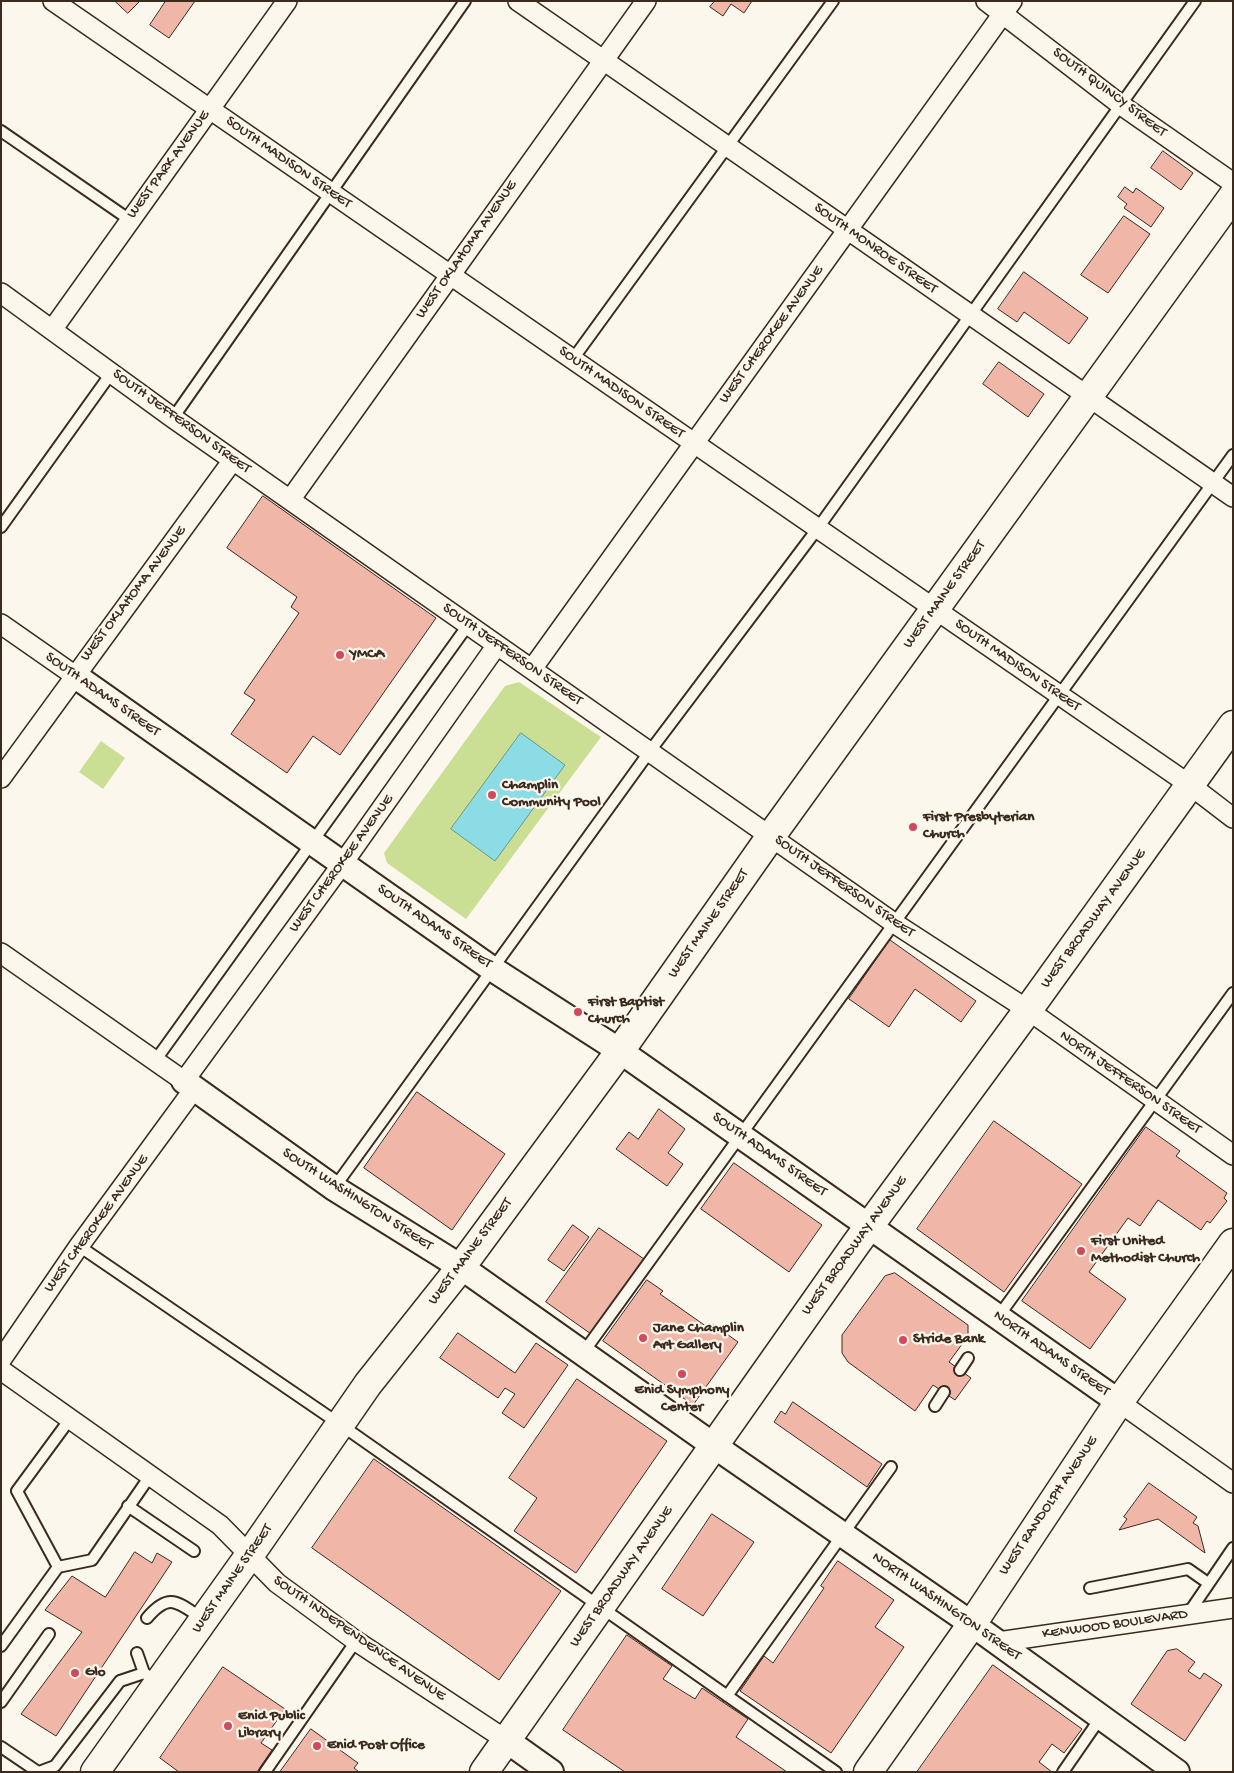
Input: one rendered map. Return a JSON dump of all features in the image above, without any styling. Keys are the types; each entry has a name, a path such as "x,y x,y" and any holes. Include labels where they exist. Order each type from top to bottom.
{"main road":[{"name":"WEST MAINE STREET","path":"95,1772 152,1678 204,1620 368,1384 461,1267 620,1051 771,836 1233,196"},
{"name":"WEST BROADWAY AVENUE","path":"484,1772 602,1608 713,1445 869,1226 1028,1010 1233,725"},
{"name":"WEST RANDOLPH AVENUE","path":"868,1772 972,1624 1119,1402 1233,1243"}],"street":[{"name":"SOUTH MADISON STREET","path":"53,1 1190,785 1233,818"},
{"name":"SOUTH MONROE STREET","path":"518,1 1233,497"},
{"name":"WEST OKLAHOMA AVENUE","path":"290,500 602,60 646,1"},
{"name":"SOUTH QUINCY STREET","path":"986,1 1007,7 1121,105 1233,183"},
{"name":"WEST PARK AVENUE","path":"52,330 285,2"},
{"name":"WEST CHEROKEE AVENUE","path":"532,669 1007,7"},
{"name":"SOUTH JEFFERSON STREET","path":"1,293 232,460 894,923 1028,1010"},
{"name":"WEST OKLAHOMA AVENUE","path":"1,778 232,460"},
{"name":"SOUTH ADAMS STREET","path":"1,624 492,968 620,1051 869,1226"},
{"name":"WEST CHEROKEE AVENUE","path":"1,1360 343,863 497,645"},
{"name":"SOUTH WASHINGTON STREET","path":"1,953 334,1188 461,1267 713,1445"},
{"name":"NORTH JEFFERSON STREET","path":"1028,1010 1233,1155"},
{"name":"NORTH ADAMS STREET","path":"869,1226 1233,1483"},
{"name":"SOUTH INDEPENDENCE AVENUE","path":"1,1370 220,1525 270,1578 356,1641 506,1740"},
{"name":"NORTH WASHINGTON STREET","path":"713,1445 998,1642 1177,1772"},
{"name":"KENWOOD BOULEVARD","path":"998,1642 1233,1608"},
{"path":"506,1740 551,1772"}],"lane":[{"path":"174,418 465,1"},
{"path":"573,359 833,1"},
{"path":"334,1188 650,751 818,528 1195,1"},
{"path":"1,131 130,220"},
{"path":"1,527 112,372"},
{"path":"584,1353 1233,455"},
{"path":"155,1061 311,841 468,625"},
{"path":"998,1318 1233,994"},
{"path":"79,1246 341,1425 836,1772"},
{"path":"960,1370 968,1358"},
{"path":"935,1406 944,1392"},
{"path":"58,1566 18,1491 70,1419"},
{"path":"727,1696 891,1467"},
{"path":"1,1646 58,1566 92,1560 150,1476"},
{"path":"128,1506 194,1551"},
{"path":"1188,1614 1233,1548"},
{"path":"1090,1588 1188,1570 1208,1583"},
{"path":"147,1618 166,1601 173,1601 204,1620"},
{"path":"1,1702 49,1634"},
{"path":"265,1772 356,1641"},
{"path":"1,1746 39,1772 55,1766 120,1681 152,1678 137,1653"},
{"path":"1063,1772 1101,1717"}],"green space":[{"name":"Champlin Community Pool","path":"519,682 601,737 466,919 387,863 384,853 505,686"},
{"path":"101,741 125,758 103,789 79,772"}],"water":[{"name":"Champlin Community Pool","path":"521,733 565,765 495,861 451,829"}],"building":[{"path":"115,1 140,1 128,13"},
{"path":"166,1 195,1 169,38 150,25"},
{"path":"715,1 752,1 744,13 731,4 723,16 710,7"},
{"path":"1163,151 1193,173 1181,190 1151,168"},
{"path":"1125,187 1133,193 1136,188 1164,208 1151,227 1124,208 1127,204 1118,197"},
{"path":"1124,216 1150,234 1108,293 1081,275"},
{"path":"1024,272 1088,318 1069,344 1024,312 1017,322 998,309"},
{"path":"999,362 1044,394 1028,417 983,384"},
{"name":"YMCA","path":"263,496 436,618 340,755 313,736 287,773 231,734 255,700 244,693 299,613 291,607 297,597 227,548"},
{"path":"890,940 976,1001 961,1022 915,989 889,1027 849,999"},
{"path":"417,1092 505,1154 452,1230 364,1168"},
{"path":"659,1109 685,1129 668,1153 683,1164 667,1186 616,1149 629,1132 638,1139"},
{"path":"994,1121 1082,1184 1004,1292 917,1229"},
{"name":"First United Methodist Church","path":"1146,1127 1180,1151 1176,1156 1227,1193 1224,1198 1227,1201 1210,1223 1207,1221 1201,1230 1158,1200 1140,1226 1128,1218 1089,1272 1126,1299 1090,1349 1022,1301"},
{"path":"734,1163 822,1225 789,1272 701,1209"},
{"path":"573,1225 589,1237 564,1271 548,1260"},
{"path":"599,1228 644,1259 591,1334 546,1302"},
{"name":"Stride Bank","path":"895,1273 968,1325 968,1336 949,1362 971,1378 955,1400 933,1385 915,1411 848,1362 842,1353 842,1335 885,1276"},
{"name":"Enid Symphony Center","path":"647,1280 663,1291 660,1294 710,1329 713,1324 738,1342 693,1405 603,1341"},
{"path":"458,1333 515,1373 536,1343 568,1365 524,1428 502,1413 515,1394 505,1388 498,1398 440,1358"},
{"path":"577,1379 667,1441 576,1573 514,1531 537,1498 509,1478"},
{"path":"793,1402 882,1464 867,1487 774,1422 781,1411 785,1414"},
{"path":"374,1459 561,1591 499,1680 312,1548"},
{"path":"1149,1483 1197,1517 1193,1523 1198,1526 1205,1553 1158,1519 1119,1530 1127,1519 1124,1517"},
{"path":"712,1514 754,1542 703,1616 662,1589"},
{"name":"Glo","path":"135,1552 152,1563 157,1553 172,1562 56,1736 21,1714 82,1632 45,1610 72,1576 105,1597"},
{"path":"838,1561 894,1600 875,1627 904,1647 831,1753 740,1691 764,1656 773,1663 824,1588 821,1586"},
{"path":"627,1635 672,1666 663,1679 695,1699 702,1688 748,1719 736,1737 787,1772 625,1772 563,1730"},
{"path":"1177,1649 1195,1662 1188,1671 1200,1679 1204,1673 1222,1685 1185,1741 1131,1704 1167,1651"},
{"path":"993,1665 1082,1729 1064,1753 1052,1744 1039,1762 1052,1772 917,1772"},
{"name":"Enid Public Library","path":"223,1667 285,1709 261,1743 272,1750 257,1772 179,1772 160,1758"},
{"name":"Enid Post Office","path":"311,1729 358,1763 354,1768 359,1772 280,1772"}],"place":[{"name":"YMCA","path":"340,655"},
{"name":"Champlin Community Pool","path":"492,795"},
{"name":"First Presbyterian Church","path":"913,827"},
{"name":"First Baptist Church","path":"578,1012"},
{"name":"First United Methodist Church","path":"1081,1251"},
{"name":"Jane Champlin Art Gallery","path":"643,1338"},
{"name":"Stride Bank","path":"903,1340"},
{"name":"Enid Symphony Center","path":"682,1374"},
{"name":"Glo","path":"75,1673"},
{"name":"Enid Public Library","path":"228,1726"},
{"name":"Enid Post Office","path":"317,1746"}]}
